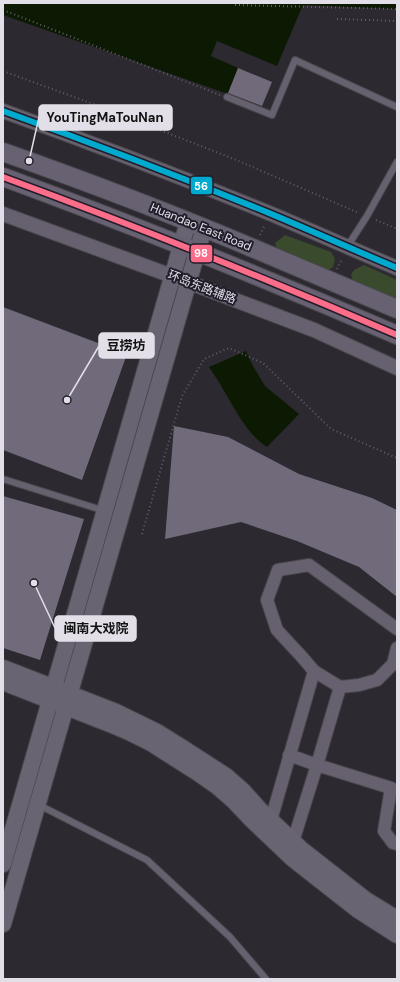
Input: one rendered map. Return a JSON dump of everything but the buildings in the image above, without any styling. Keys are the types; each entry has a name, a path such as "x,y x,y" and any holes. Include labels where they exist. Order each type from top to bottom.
{"main road":[{"name":"Huandao East Road","path":"3,152 52,169 196,225 397,309"},
{"name":"Huandao East Road","path":"3,177 189,249 323,303 397,335"},
{"path":"3,924 188,282 189,249 196,225"},
{"path":"3,864 172,276 189,249"},
{"path":"3,668 52,694 67,700 110,724 131,733 156,747 218,787 252,820 269,827 332,890 358,910 397,934"},
{"path":"3,682 52,694"},
{"path":"291,848 340,880 366,900 397,919"}],"street":[{"path":"3,111 194,183 397,268"},
{"name":"环岛东路辅路","path":"3,214 314,330 397,368"},
{"path":"397,629 309,565 278,570 268,600 277,630 314,671 340,687 359,686 377,680 393,664 397,648"},
{"path":"269,827 314,671"},
{"path":"291,848 340,687"},
{"path":"289,755 391,788 384,831 393,843 397,844"}],"lane":[{"path":"227,97 272,115 295,60 397,106"},
{"path":"347,247 367,216 397,162"},
{"path":"3,479 105,511"},
{"path":"37,804 147,860 230,937 266,979"}],"path":[{"path":"235,5 397,9"},
{"path":"3,10 227,97"},
{"path":"337,19 397,21"},
{"path":"3,71 96,105 234,160 397,229"},
{"path":"142,534 182,396 204,359 229,348 263,364 331,429 397,458"}],"shaded area":[{"path":"3,3 397,3 397,9 303,5 277,66 217,41 211,56 238,68 228,94 3,15"},
{"path":"285,235 331,252 335,259 333,267 326,272 278,252 275,243"},
{"path":"364,265 397,280 397,306 354,284 351,275 354,270"},
{"path":"246,351 265,386 299,414 267,447 248,429 209,367"}],"transit line":[{"name":"56","path":"3,111 203,186 397,268"},
{"name":"98","path":"3,177 201,253 397,335"}],"place":[{"name":"YouTingMaTouNan","path":"29,161"},
{"name":"豆捞坊","path":"67,400"},
{"name":"闽南大戏院","path":"34,583"}]}
